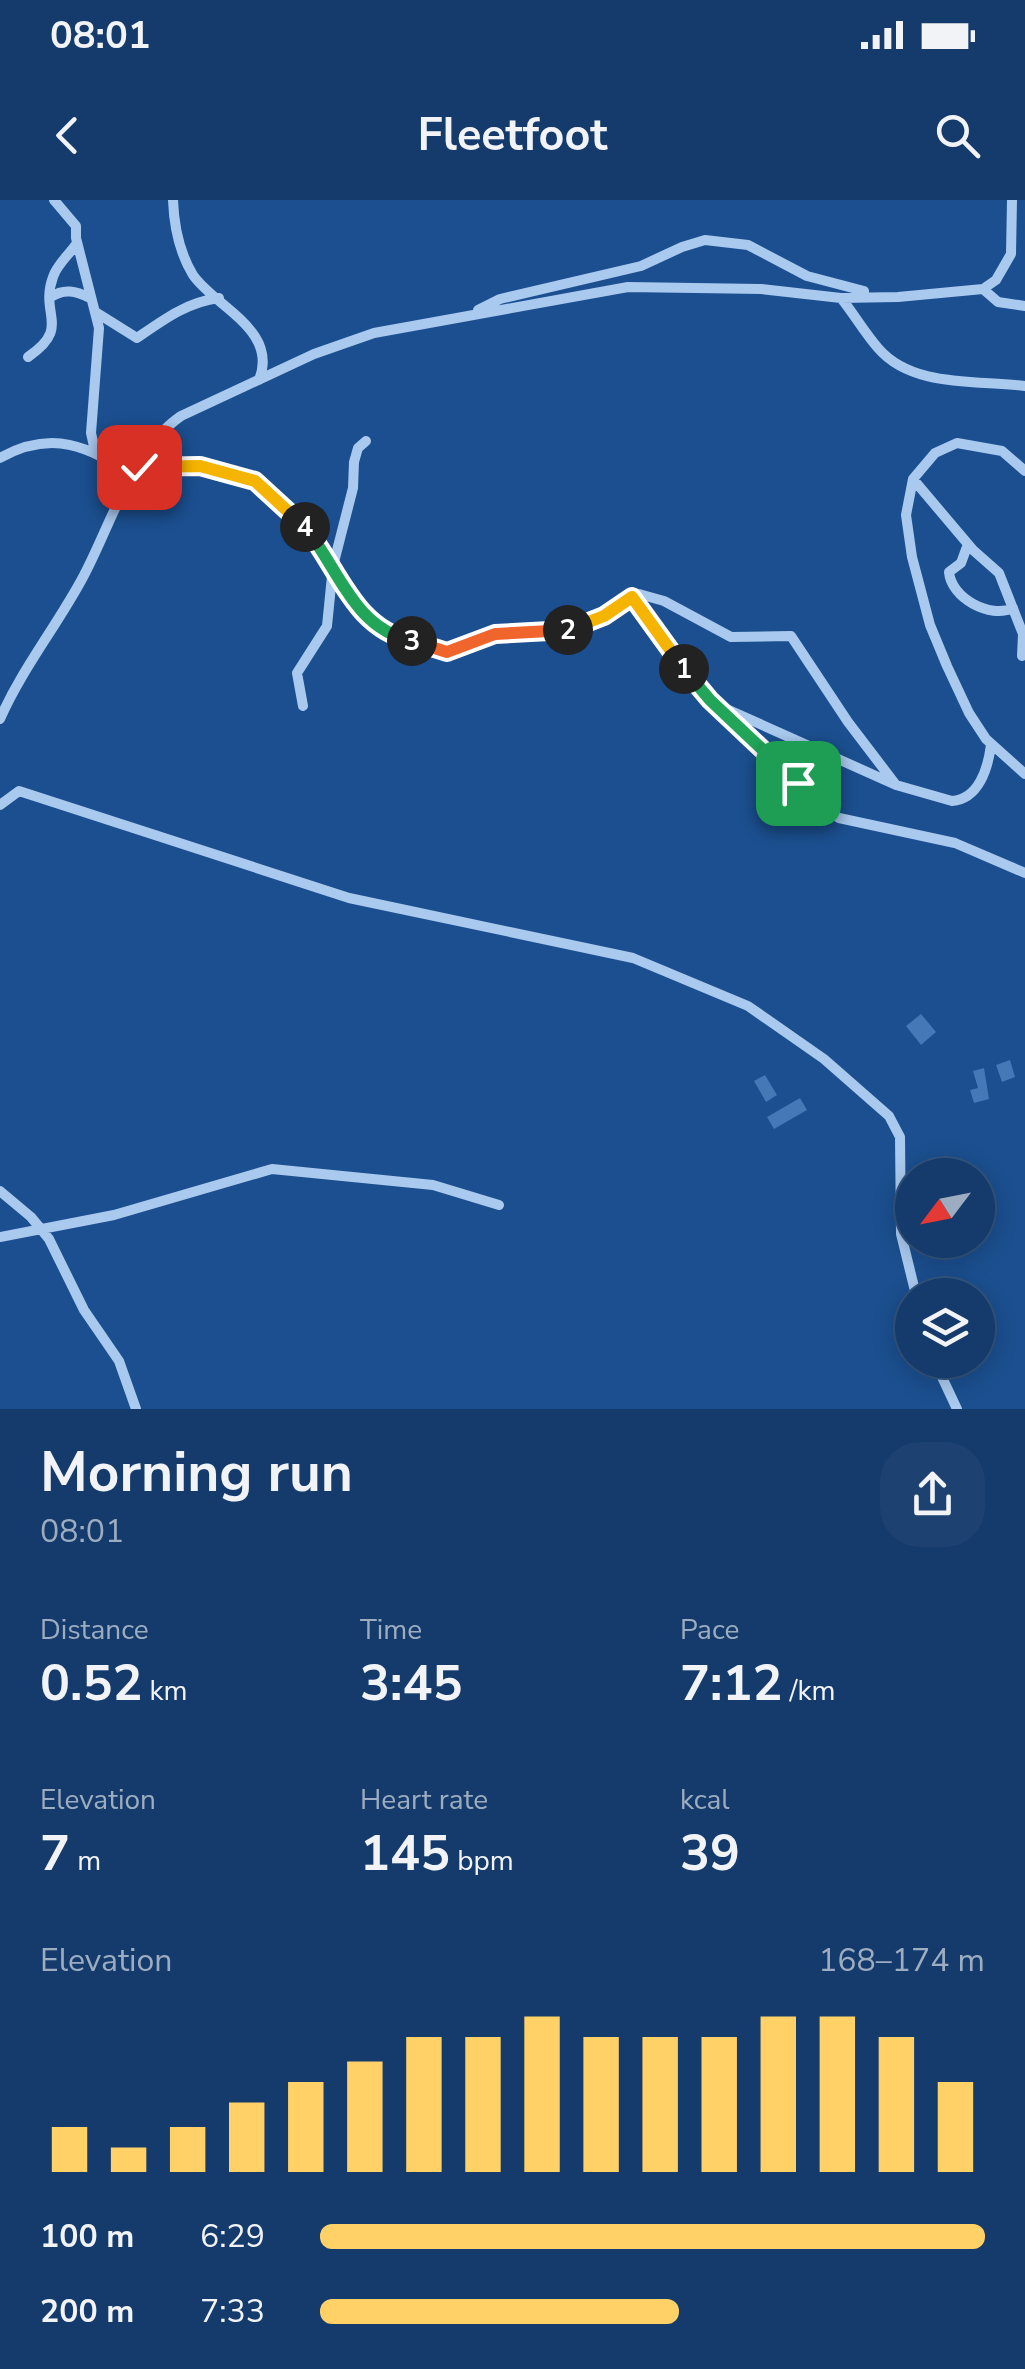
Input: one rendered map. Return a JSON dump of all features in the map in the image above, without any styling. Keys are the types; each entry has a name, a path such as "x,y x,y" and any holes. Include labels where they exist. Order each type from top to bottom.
{"street":[{"path":"54,200 76,226 90,298 97,313 91,434 95,450"},
{"path":"64,210 73,200"},
{"path":"174,200 182,256 196,279 234,310 260,349 264,365 258,381"},
{"path":"468,316 500,299 641,266 705,240 748,245 823,282 879,295 898,297 983,288 996,280 1011,254 1012,200"},
{"path":"28,357 48,344 52,278 77,243"},
{"path":"0,719 18,679 82,580 146,452 168,424 314,354 374,332 628,287 761,290 840,298 879,295"},
{"path":"983,288 998,302 1025,306"},
{"path":"50,297 73,291 90,298"},
{"path":"97,313 137,338 200,300 219,298"},
{"path":"840,298 878,348 898,366 915,374 1025,386"},
{"path":"303,706 297,673 327,626 333,566 353,488 354,462 358,448 366,441"},
{"path":"0,458 27,444 64,443 95,450 136,471 200,466 255,481 306,528 365,618 376,628 393,637 447,652 495,634 580,628 632,597 648,595 731,636 791,636 896,785"},
{"path":"1025,472 1002,451 957,443 935,453 913,479 906,515 912,557 930,625 969,713 992,745 1025,774"},
{"path":"913,479 998,573 1023,634 1022,656"},
{"path":"968,544 961,562 949,572 956,591 986,610 1005,612 1014,608"},
{"path":"632,597 676,659 715,704 826,810 839,818 954,843 1025,873"},
{"path":"715,704 896,785 939,798 960,800 981,782 992,745"},
{"path":"0,805 19,791 349,898 633,958 748,1006 824,1058 889,1116 900,1136 901,1234 912,1278"},
{"path":"0,1237 114,1215 272,1168 433,1185 499,1205"},
{"path":"0,1191 41,1229 89,1318 119,1361 136,1409"},
{"path":"942,1378 957,1409"}],"building":[{"path":"921,1014 936,1032 921,1045 906,1026"},
{"path":"1010,1060 1015,1077 1002,1082 996,1065"},
{"path":"984,1068 989,1099 974,1103 970,1090 978,1088 973,1071"},
{"path":"765,1075 777,1095 766,1102 754,1081"},
{"path":"800,1098 807,1110 774,1129 767,1117"}],"route":[{"path":"139,467 200,466 255,481 306,528 365,618 376,628 393,637 447,652 495,634 580,628 632,597 710,700 798,783"}]}
